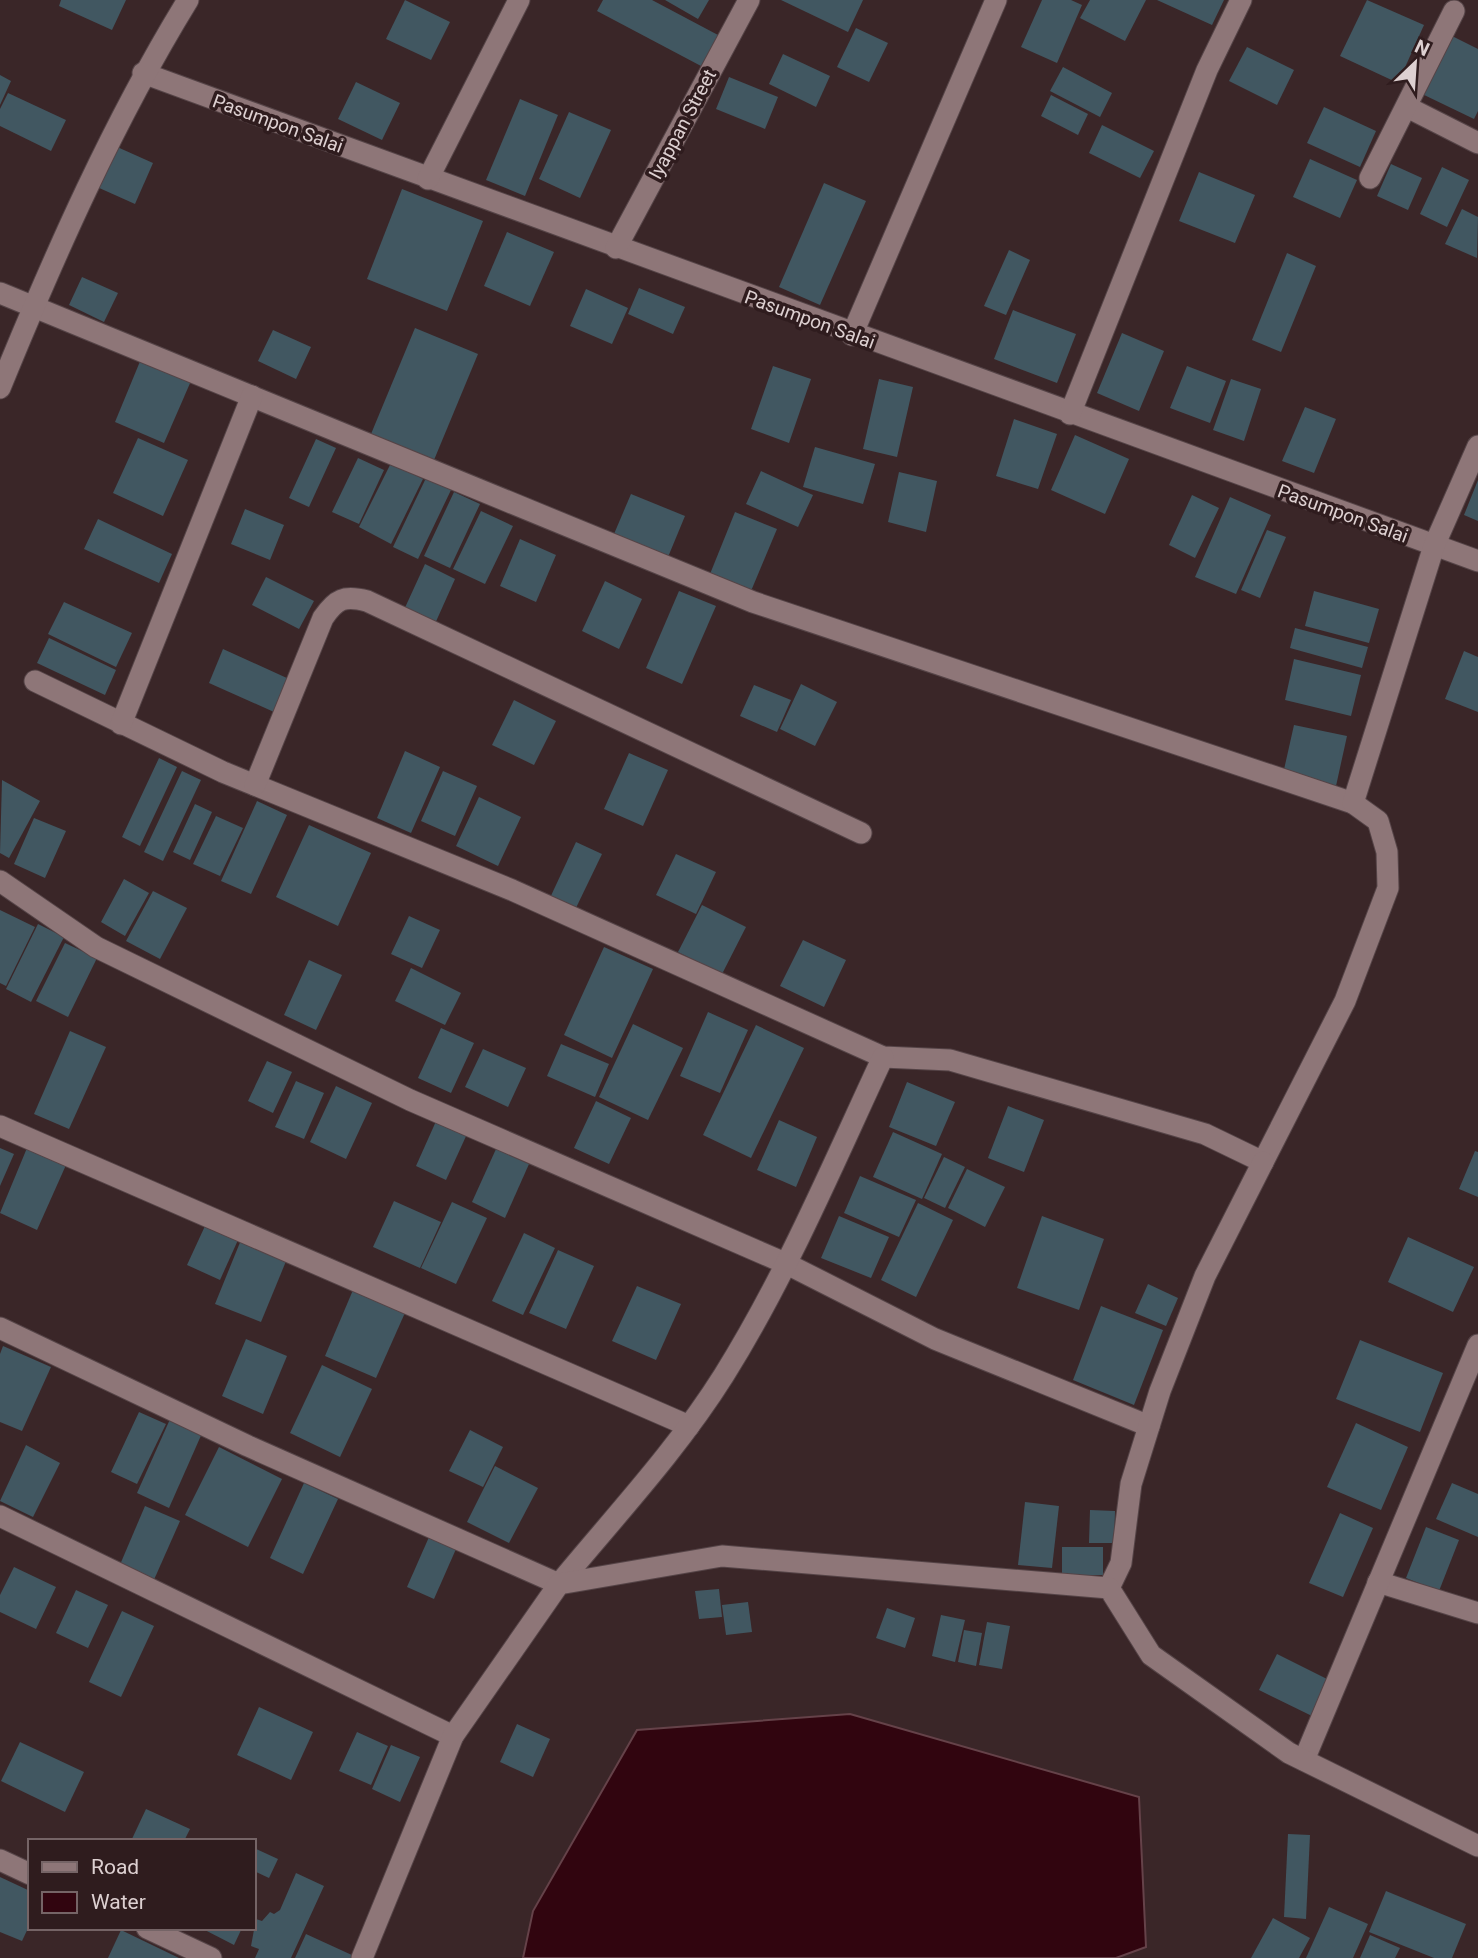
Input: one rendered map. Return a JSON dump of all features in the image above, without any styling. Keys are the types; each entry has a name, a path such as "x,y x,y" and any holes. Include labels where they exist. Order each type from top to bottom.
{"street":[{"path":"0,388 33,308 143,74 188,0"},
{"path":"428,179 519,0"},
{"name":"Iyappan Street","path":"615,248 749,0"},
{"path":"852,335 996,0"},
{"path":"1070,414 1207,70 1241,0"},
{"path":"1370,178 1454,11"},
{"name":"Pasumpon Salai","path":"143,74 852,335 1478,561"},
{"path":"1407,107 1478,143"},
{"path":"0,293 753,602 1353,803 1378,821 1387,852 1388,888 1345,1001 1205,1276 1149,1426 1131,1484 1121,1563 1110,1588"},
{"path":"121,724 253,396"},
{"path":"1353,803 1434,546 1478,446"},
{"path":"255,785 323,618 335,601 350,597 367,601 861,833"},
{"path":"35,681 121,724 255,785 512,890 883,1057 950,1060 1205,1133 1263,1162"},
{"path":"0,881 96,947 410,1100 787,1264 935,1339 1149,1426"},
{"path":"362,1958 453,1736 559,1584 689,1426 724,1375 787,1264 883,1057"},
{"path":"0,1126 689,1426"},
{"path":"0,1328 248,1446 559,1584 722,1556 1110,1588"},
{"path":"1304,1760 1478,1345"},
{"path":"0,1516 453,1736"},
{"path":"1378,1582 1478,1613"},
{"path":"1110,1588 1152,1655 1304,1760 1478,1846"},
{"path":"0,1860 28,1873"},
{"path":"151,1930 211,1958"}],"water":[{"path":"850,1714 1139,1797 1146,1947 1116,1958 523,1958 533,1911 637,1730"}],"building":[{"path":"61,0 126,0 112,30 59,6"},
{"path":"405,0 450,22 431,60 386,39"},
{"path":"603,0 652,0 718,35 701,66 597,11"},
{"path":"665,0 709,0 698,19"},
{"path":"781,0 863,0 848,32"},
{"path":"1042,0 1071,0 1082,5 1057,63 1021,47"},
{"path":"1090,0 1146,0 1125,41 1080,18"},
{"path":"1157,0 1224,0 1212,25"},
{"path":"1367,0 1424,25 1398,83 1340,56"},
{"path":"856,28 888,43 869,82 837,67"},
{"path":"1448,34 1478,49 1478,111 1474,119 1420,93"},
{"path":"1247,47 1294,70 1277,105 1229,81"},
{"path":"783,54 830,76 816,107 769,84"},
{"path":"1063,67 1112,93 1100,117 1050,91"},
{"path":"0,75 11,81 0,105"},
{"path":"729,77 778,97 765,129 716,109"},
{"path":"356,82 400,103 382,140 338,119"},
{"path":"8,93 66,120 51,151 0,126 0,109"},
{"path":"1051,95 1088,114 1078,135 1041,116"},
{"path":"520,99 558,115 525,196 486,180"},
{"path":"1324,107 1376,131 1360,167 1307,143"},
{"path":"569,112 611,130 580,198 539,179"},
{"path":"1102,125 1154,151 1140,178 1089,153"},
{"path":"115,146 153,163 135,204 97,187"},
{"path":"1310,159 1357,180 1340,218 1293,197"},
{"path":"1391,164 1422,178 1408,210 1377,196"},
{"path":"1442,167 1469,180 1447,227 1420,214"},
{"path":"1199,172 1255,195 1235,243 1179,221"},
{"path":"824,183 866,201 820,305 779,287"},
{"path":"402,189 483,221 447,311 367,279"},
{"path":"1462,209 1478,217 1477,258 1445,244"},
{"path":"507,232 554,252 530,306 484,286"},
{"path":"1009,250 1030,260 1006,315 984,306"},
{"path":"1287,253 1316,266 1281,352 1252,340"},
{"path":"82,277 118,293 104,322 69,305"},
{"path":"639,288 685,307 673,334 628,314"},
{"path":"586,289 628,308 612,344 570,326"},
{"path":"1013,310 1076,334 1057,383 994,359"},
{"path":"415,328 478,354 434,460 371,434"},
{"path":"273,330 311,347 296,379 258,361"},
{"path":"1122,333 1164,351 1139,411 1097,393"},
{"path":"141,359 191,381 164,443 115,422"},
{"path":"773,366 811,379 789,443 751,429"},
{"path":"1187,366 1226,381 1210,423 1170,408"},
{"path":"879,379 913,387 897,457 863,449"},
{"path":"1231,379 1261,389 1244,441 1213,430"},
{"path":"1305,407 1336,419 1314,473 1282,461"},
{"path":"1014,419 1057,434 1038,489 996,476"},
{"path":"1075,435 1129,459 1105,514 1051,490"},
{"path":"138,438 188,460 163,516 113,493"},
{"path":"316,439 336,448 309,507 289,498"},
{"path":"815,447 875,464 863,504 803,487"},
{"path":"358,458 384,470 359,524 332,512"},
{"path":"391,463 423,479 391,544 359,527"},
{"path":"761,471 813,495 798,527 746,504"},
{"path":"899,472 937,481 926,532 888,522"},
{"path":"426,478 451,490 418,559 393,547"},
{"path":"1478,480 1478,521 1464,515"},
{"path":"454,492 480,504 450,568 424,556"},
{"path":"631,494 685,516 668,557 614,534"},
{"path":"1192,495 1219,508 1195,558 1169,545"},
{"path":"1230,497 1271,515 1236,594 1195,577"},
{"path":"245,509 284,525 270,560 231,544"},
{"path":"481,511 513,526 485,584 453,569"},
{"path":"735,512 777,529 751,591 710,574"},
{"path":"98,519 172,554 159,583 84,549"},
{"path":"1267,530 1286,537 1260,598 1241,590"},
{"path":"520,539 556,555 536,602 500,586"},
{"path":"425,564 455,579 434,626 403,612"},
{"path":"266,577 314,601 299,629 252,605"},
{"path":"605,581 642,599 619,649 582,631"},
{"path":"679,591 716,606 682,684 646,668"},
{"path":"1314,591 1379,609 1369,643 1305,626"},
{"path":"64,602 132,633 116,667 48,634"},
{"path":"1295,628 1368,647 1362,668 1290,648"},
{"path":"49,638 116,670 105,695 37,663"},
{"path":"223,649 289,679 274,712 209,683"},
{"path":"1464,651 1478,657 1478,712 1445,699"},
{"path":"1294,659 1361,675 1351,716 1285,700"},
{"path":"801,684 837,702 815,746 780,729"},
{"path":"754,685 791,700 777,732 740,716"},
{"path":"514,700 556,721 534,765 492,745"},
{"path":"1294,725 1347,736 1336,786 1283,774"},
{"path":"405,751 440,767 411,833 377,818"},
{"path":"629,753 668,770 643,826 604,809"},
{"path":"159,758 177,767 140,846 122,837"},
{"path":"182,771 201,780 163,861 144,852"},
{"path":"443,771 477,786 455,836 421,821"},
{"path":"2,780 40,801 9,858 0,853"},
{"path":"479,797 521,817 498,866 456,846"},
{"path":"257,801 287,815 251,894 221,881"},
{"path":"195,804 212,812 190,860 173,852"},
{"path":"216,816 243,828 220,876 193,864"},
{"path":"34,818 66,831 45,878 14,864"},
{"path":"309,825 371,853 338,926 276,897"},
{"path":"576,842 602,854 574,912 549,900"},
{"path":"676,854 716,872 696,914 656,895"},
{"path":"124,879 149,893 125,936 101,922"},
{"path":"153,891 187,908 160,959 126,941"},
{"path":"702,905 746,927 722,974 678,952"},
{"path":"0,910 35,927 6,986 0,983"},
{"path":"409,916 440,930 422,968 391,954"},
{"path":"38,924 64,937 31,1002 6,989"},
{"path":"803,940 846,960 824,1007 780,986"},
{"path":"65,943 97,958 68,1017 36,1001"},
{"path":"604,947 653,969 612,1058 564,1035"},
{"path":"309,960 342,975 316,1030 284,1015"},
{"path":"411,968 461,993 445,1025 395,1001"},
{"path":"708,1012 748,1030 720,1093 680,1076"},
{"path":"633,1024 683,1048 648,1120 599,1097"},
{"path":"756,1025 804,1048 751,1158 703,1135"},
{"path":"441,1028 474,1043 451,1093 418,1078"},
{"path":"70,1031 106,1047 69,1129 34,1114"},
{"path":"561,1044 609,1064 595,1097 547,1076"},
{"path":"483,1049 526,1068 508,1107 465,1087"},
{"path":"267,1061 292,1072 273,1113 248,1101"},
{"path":"296,1081 324,1093 304,1139 275,1127"},
{"path":"907,1082 955,1102 936,1146 889,1127"},
{"path":"336,1086 372,1103 346,1159 310,1142"},
{"path":"596,1101 631,1118 609,1164 574,1148"},
{"path":"1008,1106 1044,1120 1024,1172 988,1158"},
{"path":"437,1119 467,1134 446,1180 416,1166"},
{"path":"779,1120 817,1137 796,1187 757,1170"},
{"path":"893,1132 942,1154 922,1199 873,1177"},
{"path":"0,1148 14,1154 0,1186"},
{"path":"27,1148 66,1165 37,1230 0,1213"},
{"path":"496,1149 529,1164 505,1218 472,1202"},
{"path":"1475,1151 1478,1152 1478,1197 1459,1189"},
{"path":"944,1157 965,1167 945,1208 924,1198"},
{"path":"967,1169 1005,1187 985,1227 948,1208"},
{"path":"860,1176 916,1200 899,1237 844,1213"},
{"path":"394,1201 441,1222 420,1268 373,1247"},
{"path":"452,1202 487,1218 456,1284 421,1268"},
{"path":"918,1203 953,1220 916,1297 881,1280"},
{"path":"839,1216 889,1237 871,1278 821,1258"},
{"path":"1042,1216 1104,1239 1079,1310 1017,1288"},
{"path":"205,1226 238,1240 220,1280 187,1265"},
{"path":"524,1233 555,1248 523,1315 492,1301"},
{"path":"243,1235 289,1254 261,1322 215,1304"},
{"path":"1408,1237 1474,1267 1453,1312 1388,1282"},
{"path":"558,1250 594,1266 566,1329 529,1313"},
{"path":"356,1283 408,1306 376,1378 325,1356"},
{"path":"1148,1284 1178,1298 1166,1326 1135,1313"},
{"path":"637,1286 681,1304 656,1360 612,1341"},
{"path":"1101,1306 1163,1330 1134,1405 1073,1380"},
{"path":"246,1339 287,1356 263,1414 222,1396"},
{"path":"1360,1340 1443,1373 1420,1432 1336,1399"},
{"path":"3,1346 51,1367 22,1431 0,1422 0,1354"},
{"path":"322,1365 372,1389 340,1457 290,1433"},
{"path":"139,1412 166,1424 137,1484 111,1472"},
{"path":"171,1417 203,1431 169,1508 137,1493"},
{"path":"1356,1423 1408,1447 1381,1510 1327,1487"},
{"path":"470,1430 503,1447 483,1487 449,1471"},
{"path":"26,1445 60,1463 33,1517 0,1501"},
{"path":"219,1447 282,1479 248,1547 185,1515"},
{"path":"495,1466 538,1488 509,1543 467,1522"},
{"path":"304,1483 338,1499 303,1574 270,1558"},
{"path":"1452,1483 1478,1494 1478,1537 1436,1519"},
{"path":"1025,1502 1059,1506 1052,1568 1018,1565"},
{"path":"145,1506 180,1521 153,1582 119,1567"},
{"path":"1090,1510 1115,1511 1114,1543 1089,1543"},
{"path":"1340,1513 1373,1528 1343,1597 1309,1583"},
{"path":"1426,1527 1459,1540 1439,1591 1406,1578"},
{"path":"429,1537 456,1549 434,1599 407,1587"},
{"path":"1062,1547 1103,1547 1103,1575 1062,1575"},
{"path":"14,1567 56,1587 36,1629 0,1612 0,1595"},
{"path":"719,1589 722,1617 699,1619 695,1591"},
{"path":"76,1590 108,1605 88,1648 56,1633"},
{"path":"748,1602 752,1632 726,1635 722,1605"},
{"path":"887,1608 915,1618 905,1648 876,1638"},
{"path":"122,1611 154,1626 121,1697 89,1682"},
{"path":"941,1615 965,1620 955,1662 932,1656"},
{"path":"987,1622 1010,1626 1002,1669 979,1665"},
{"path":"964,1630 982,1633 976,1666 958,1662"},
{"path":"1277,1654 1329,1680 1312,1716 1259,1690"},
{"path":"259,1707 313,1732 291,1780 237,1755"},
{"path":"517,1724 550,1739 533,1777 500,1762"},
{"path":"357,1732 388,1746 371,1785 339,1771"},
{"path":"20,1742 84,1772 65,1812 1,1781"},
{"path":"391,1745 420,1757 400,1802 372,1789"},
{"path":"146,1809 190,1829 185,1839 132,1839"},
{"path":"1288,1834 1310,1835 1306,1919 1284,1917"},
{"path":"256,1849 278,1859 269,1878 256,1872"},
{"path":"296,1873 324,1886 291,1958 255,1958 259,1949 251,1946 256,1919 262,1921 270,1912 274,1914 280,1910"},
{"path":"0,1877 28,1890 28,1928 22,1941 0,1932"},
{"path":"1386,1891 1466,1924 1452,1958 1434,1958 1369,1932"},
{"path":"1329,1907 1368,1924 1353,1958 1306,1958"},
{"path":"1273,1918 1310,1938 1299,1958 1251,1958"},
{"path":"121,1930 179,1958 108,1958"},
{"path":"205,1930 241,1930 234,1945"},
{"path":"306,1934 354,1956 295,1958"},
{"path":"1370,1935 1400,1948 1395,1958 1360,1958"}]}
